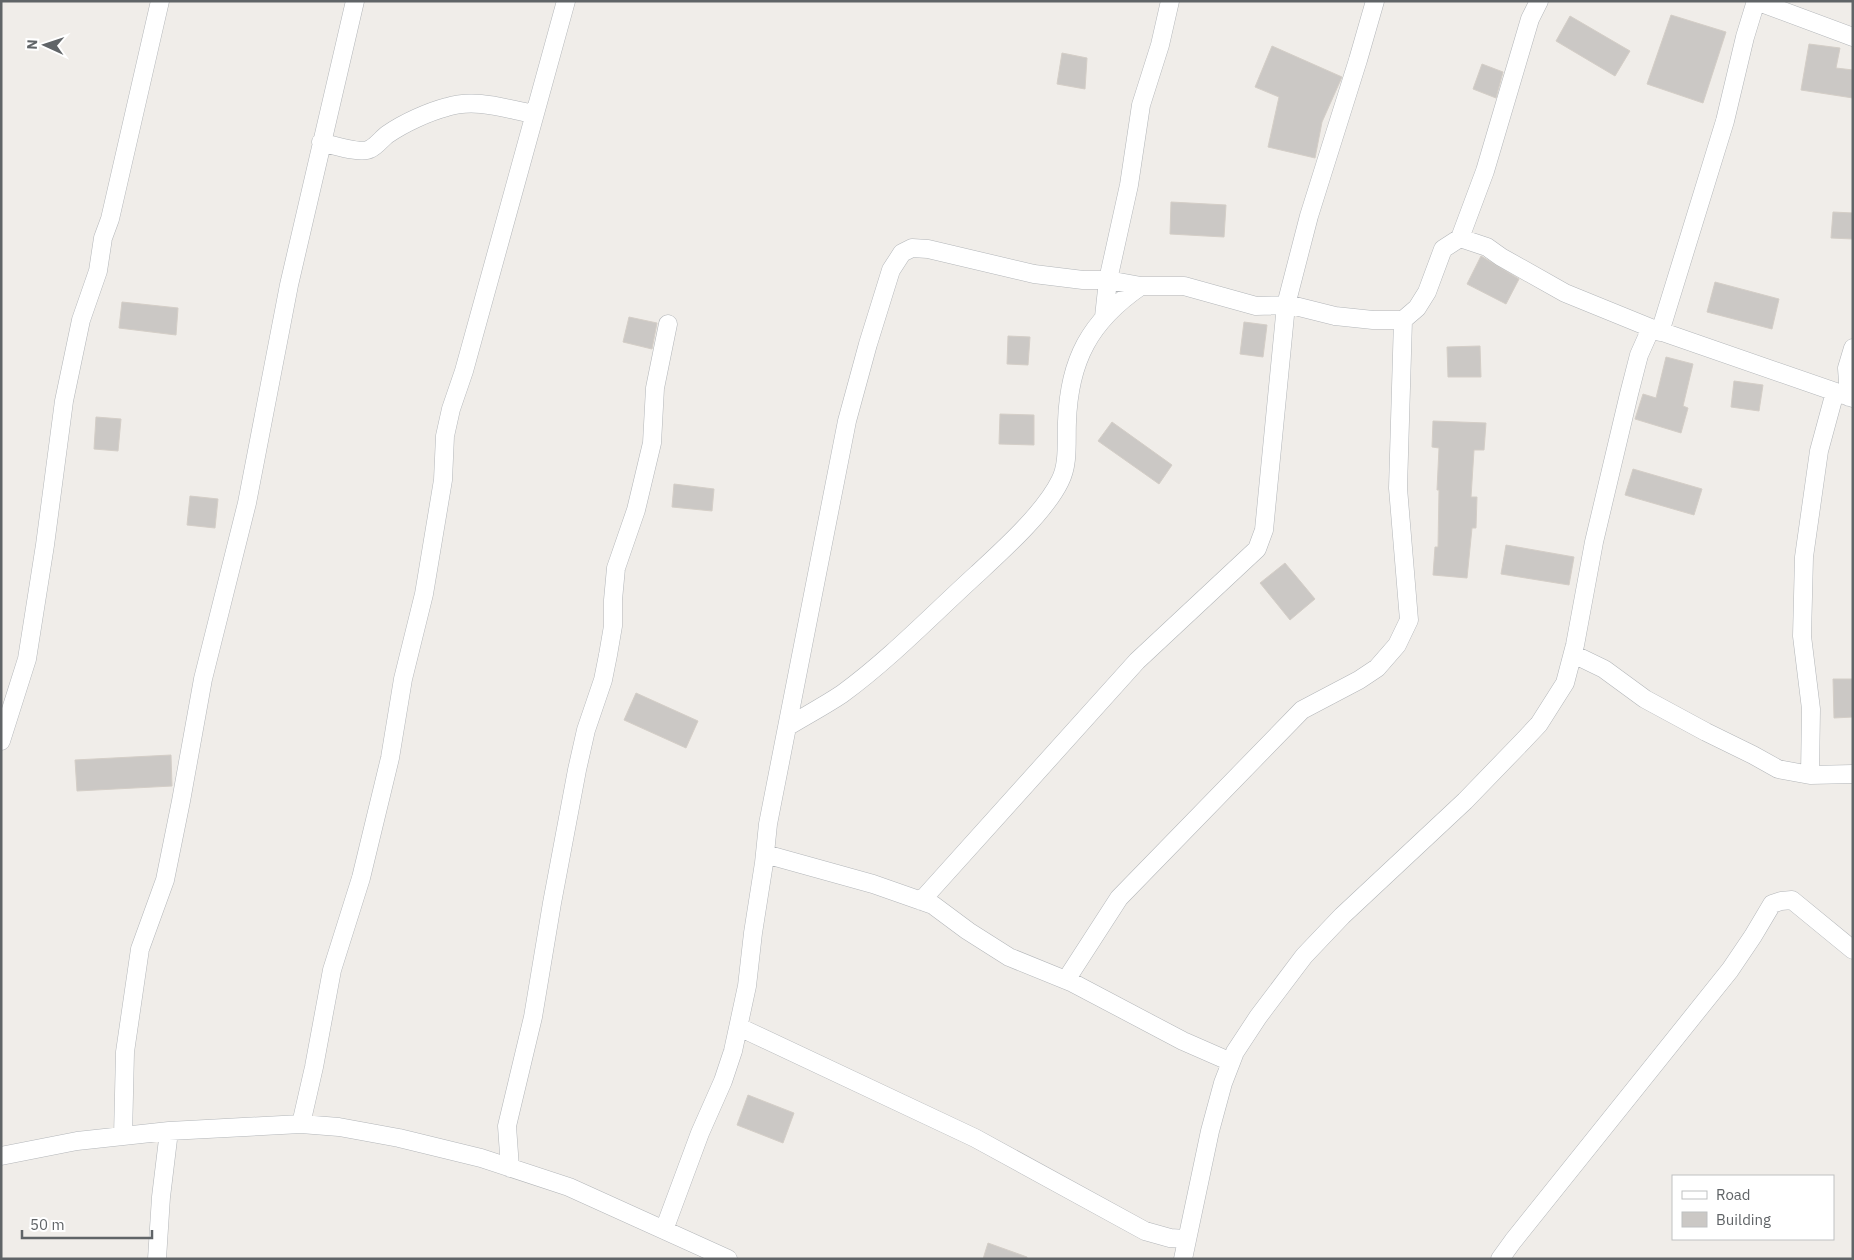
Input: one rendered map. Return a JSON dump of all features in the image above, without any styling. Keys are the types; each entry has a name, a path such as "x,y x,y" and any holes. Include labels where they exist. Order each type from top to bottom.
{"street":[{"path":"1,741 26,659 44,552 64,400 81,320 98,272 103,238 110,219 160,1"},
{"path":"123,1136 125,1052 140,950 165,880 202,679 247,503 289,285 321,142 356,1"},
{"path":"301,1124 332,970 361,878 390,758 403,679 424,594 443,480 445,436 449,418 566,1"},
{"path":"1104,317 1108,280 1129,185 1141,105 1160,45 1170,1"},
{"path":"921,900 1137,661 1257,550 1264,530 1286,305 1309,216 1358,60 1374,1"},
{"path":"664,1230 700,1133 734,1051 747,986 768,824 847,421 890,270 902,253 912,248 928,249 1034,274 1083,280 1108,280 1141,286 1184,286 1256,306 1286,305 1335,316 1373,320 1404,320 1417,308 1427,292 1443,249 1460,238 1485,171 1530,19 1539,1"},
{"path":"1183,1259 1222,1083 1235,1052 1258,1017 1304,956 1342,916 1465,801 1538,724 1565,683 1594,542 1639,355 1656,330 1725,121 1745,37 1756,1 1853,37"},
{"path":"321,142 359,150 370,150 385,136 400,126 447,106 467,103 483,104 534,114"},
{"path":"1460,238 1487,247 1565,292 1656,330 1846,396"},
{"path":"787,727 842,694 897,648 998,554 1048,502 1061,480 1065,463 1067,411 1071,378 1084,344 1104,317 1123,299 1141,286"},
{"path":"1066,980 1119,898 1302,710 1359,680 1376,668 1397,645 1408,620 1398,488 1404,320"},
{"path":"510,1168 508,1126 533,1017 577,770 586,730 603,680 608,655 613,626 616,568 636,510 652,444 655,388 668,324"},
{"path":"1810,775 1811,709 1802,636 1804,557 1819,451 1846,396 1847,368 1853,348"},
{"path":"1572,654 1604,669 1653,704 1753,755 1778,770 1810,775 1853,774"},
{"path":"765,854 873,884 933,905 968,931 1009,957 1066,980 1183,1041 1231,1062"},
{"path":"1500,1259 1530,1218 1730,970 1772,904 1781,900 1792,900 1853,950"},
{"path":"739,1027 975,1138 1145,1231 1170,1238 1186,1239"},
{"path":"1,1156 77,1141 169,1131 301,1124 339,1127 398,1138 481,1158 569,1187 664,1230 694,1252 728,1259"},
{"path":"157,1259 161,1197 169,1131"}],"building":[{"path":"1671,15 1726,32 1703,103 1647,84"},
{"path":"1570,16 1630,51 1615,76 1556,41"},
{"path":"1809,44 1840,48 1836,68 1853,70 1853,98 1801,90"},
{"path":"1272,46 1342,77 1322,122 1315,158 1268,147 1279,97 1255,87"},
{"path":"1062,53 1087,58 1085,89 1057,84"},
{"path":"1482,64 1503,72 1496,98 1473,89"},
{"path":"1171,202 1226,205 1224,237 1170,234"},
{"path":"1833,212 1853,213 1853,239 1831,238"},
{"path":"1481,256 1519,279 1506,304 1467,284"},
{"path":"1715,282 1779,299 1772,329 1707,312"},
{"path":"122,302 178,308 176,335 119,328"},
{"path":"629,317 657,323 652,349 623,342"},
{"path":"1244,322 1267,325 1263,357 1240,354"},
{"path":"1008,336 1030,337 1028,365 1007,364"},
{"path":"1480,346 1481,377 1448,377 1447,347"},
{"path":"1666,357 1693,364 1683,406 1688,408 1681,433 1635,419 1643,394 1656,398"},
{"path":"1734,381 1763,385 1759,411 1731,407"},
{"path":"1000,414 1034,415 1034,445 999,444"},
{"path":"96,417 121,419 118,451 94,449"},
{"path":"1433,421 1486,423 1484,450 1474,450 1471,497 1477,497 1476,528 1472,528 1467,578 1433,575 1435,547 1438,547 1439,490 1437,490 1439,448 1432,447"},
{"path":"1112,422 1172,465 1159,484 1098,441"},
{"path":"1633,469 1702,489 1694,515 1625,495"},
{"path":"674,484 714,489 712,511 672,507"},
{"path":"190,496 218,499 215,528 187,525"},
{"path":"1506,545 1574,557 1569,585 1501,574"},
{"path":"1285,563 1315,599 1290,620 1260,583"},
{"path":"1833,679 1853,679 1853,717 1834,718"},
{"path":"636,693 698,721 686,748 624,720"},
{"path":"171,755 172,786 77,791 75,760"},
{"path":"748,1095 794,1113 783,1143 737,1125"},
{"path":"988,1243 1027,1257 1027,1259 983,1259"}]}
